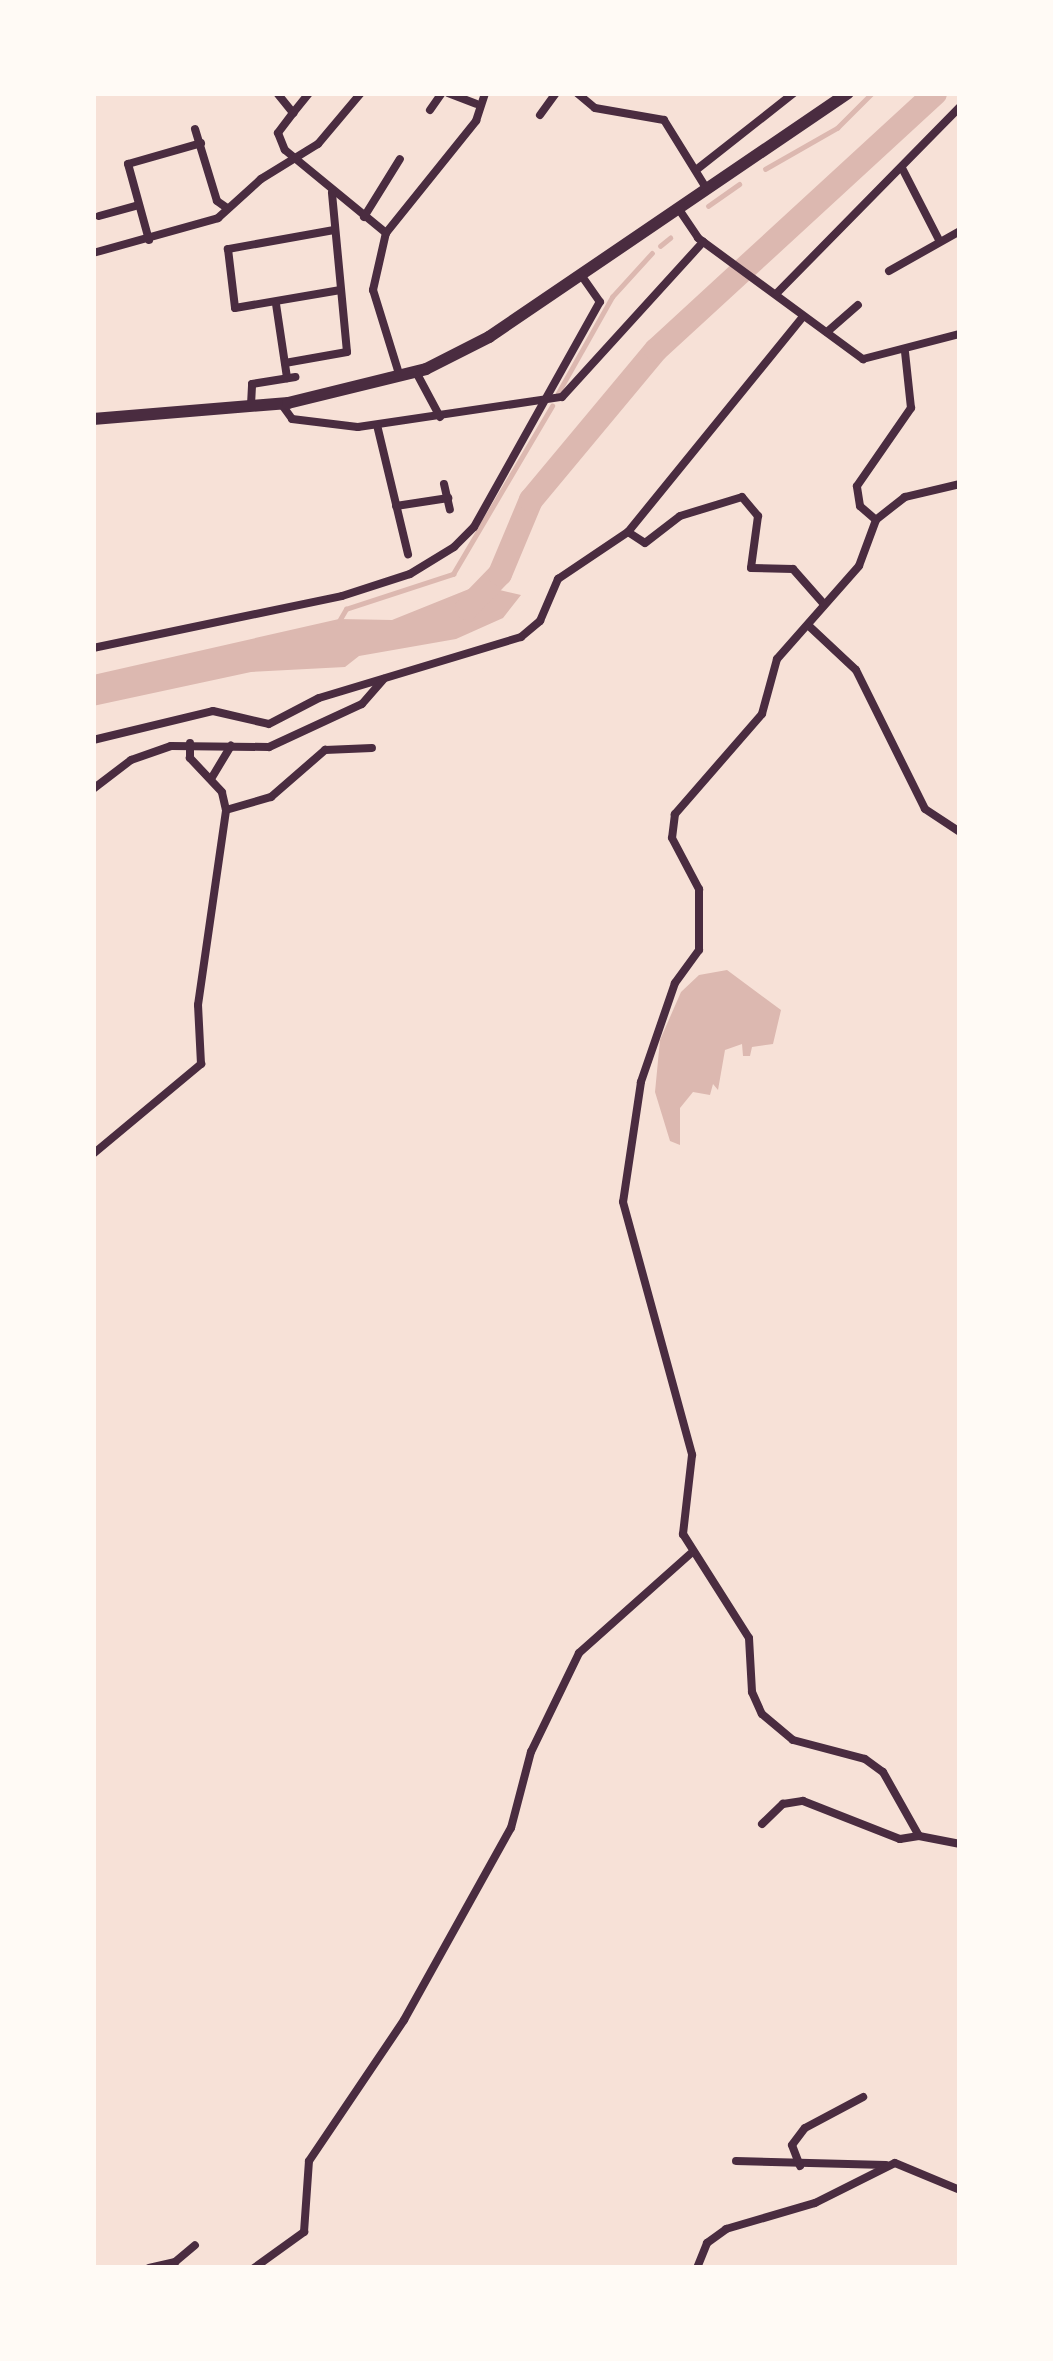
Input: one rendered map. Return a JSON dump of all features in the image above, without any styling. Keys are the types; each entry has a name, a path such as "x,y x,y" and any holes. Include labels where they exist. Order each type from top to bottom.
{"highway":[{"path":"93,418 281,404 416,372 489,337 848,93"}],"street":[{"path":"278,93 293,113"},
{"path":"309,93 278,133 295,160 386,233"},
{"path":"93,253 204,226 295,160 361,93"},
{"path":"430,110 445,93 476,104"},
{"path":"400,377 373,290 386,233 476,121 476,104 485,93"},
{"path":"540,115 556,93"},
{"path":"577,93 595,108 664,120 705,186"},
{"path":"696,170 794,93"},
{"path":"774,291 960,107"},
{"path":"196,129 217,201 227,208"},
{"path":"148,239 128,164 201,143"},
{"path":"364,217 400,159"},
{"path":"902,168 940,240"},
{"path":"284,363 347,352 332,193"},
{"path":"99,216 139,205"},
{"path":"677,207 704,242 863,359 905,352 960,334"},
{"path":"334,230 228,249 235,308 340,290"},
{"path":"889,271 960,231"},
{"path":"281,404 292,419 376,425 542,404 568,392 637,306 704,242"},
{"path":"93,648 205,630 410,574 474,527 600,302 581,275"},
{"path":"251,405 253,384 291,378 284,363 276,304"},
{"path":"827,332 858,305"},
{"path":"93,740 122,727 213,711 269,724 385,678 521,637 540,621 558,579 628,532 803,317"},
{"path":"876,520 860,506 857,486 911,408 905,352"},
{"path":"416,372 440,417"},
{"path":"376,425 408,554"},
{"path":"396,506 449,504 445,484"},
{"path":"919,1836 883,1772 865,1759 777,1732 762,1714 752,1692 749,1638 690,1554 683,1534 692,1455 635,1264 624,1174 663,1014 701,935 699,889 671,826 762,714 777,659 869,551 876,520 905,497 960,484"},
{"path":"628,532 645,543 680,516 742,497 758,516 751,568 793,569 823,603"},
{"path":"808,626 856,670 925,809 960,832"},
{"path":"93,789 131,760 190,743 268,747 335,719 385,678"},
{"path":"93,1154 201,1064 200,989 226,811 211,779 190,758 190,743"},
{"path":"211,779 231,746"},
{"path":"226,811 272,797 325,750 372,748"},
{"path":"254,2268 304,2232 309,2161 404,2020 511,1828 531,1752 578,1653 690,1554"},
{"path":"762,1824 783,1804 802,1802 900,1839 919,1836 960,1844"},
{"path":"801,2168 792,2145 805,2128 863,2097"},
{"path":"736,2161 801,2168 910,2164 960,2190"},
{"path":"697,2268 707,2243 726,2229 814,2203 887,2166"},
{"path":"148,2268 167,2266 195,2245"}],"shaded area":[{"path":"479,585 521,595 503,618 456,639 359,656 345,667 251,672 93,706 93,675 339,619 392,620"},
{"path":"727,970 781,1010 773,1044 752,1047 750,1056 743,1056 742,1044 725,1050 718,1090 713,1084 710,1095 693,1092 680,1108 680,1145 670,1141 655,1092 660,1040 681,992 699,975"}],"waterway":[{"path":"765,169 837,128 872,93"},
{"path":"467,608 500,574 531,500 656,350 935,93"},
{"path":"708,206 739,184"},
{"path":"660,246 670,238"},
{"path":"558,393 612,297 652,253"},
{"path":"338,623 346,609 453,574 552,406"}]}
